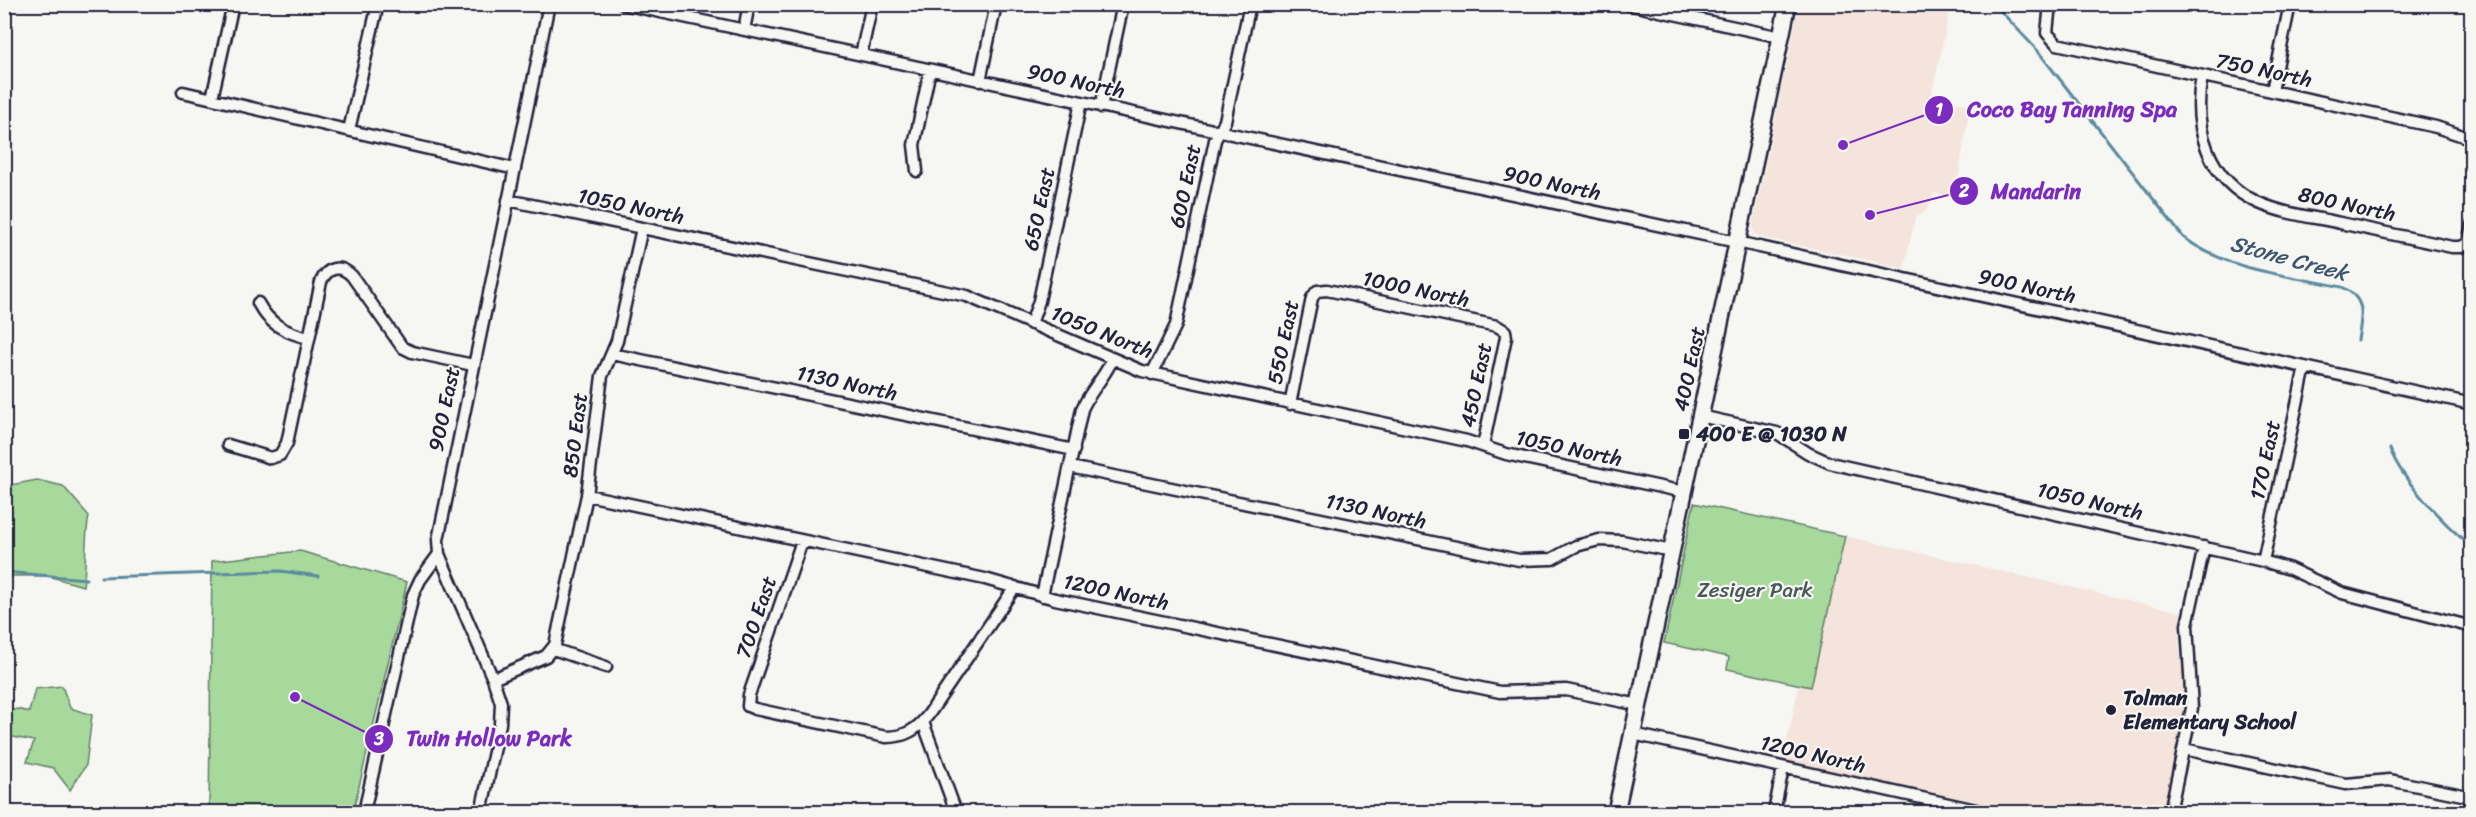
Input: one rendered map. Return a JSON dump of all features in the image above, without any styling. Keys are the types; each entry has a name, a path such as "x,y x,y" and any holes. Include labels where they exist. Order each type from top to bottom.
{"main road":[{"name":"400 East","path":"1616,813 1788,4"}],"street":[{"path":"212,98 233,4"},
{"path":"349,130 378,4"},
{"name":"900 East","path":"481,813 501,717 501,703 493,679 439,554 439,526 549,4"},
{"name":"900 North","path":"623,4 1737,242 2472,404"},
{"path":"744,30 749,4"},
{"path":"861,55 872,4"},
{"path":"980,81 996,4"},
{"path":"1101,107 1123,4"},
{"name":"600 East","path":"1152,374 1176,325 1215,140 1226,121 1250,4"},
{"path":"1627,4 1781,37"},
{"name":"750 North","path":"2050,4 2046,28 2049,38 2063,45 2447,130 2472,139"},
{"path":"2272,91 2290,4"},
{"path":"916,171 914,145 930,70"},
{"name":"800 North","path":"2202,76 2198,102 2199,128 2211,160 2225,178 2249,199 2282,211 2452,247 2461,247 2468,243 2472,225"},
{"path":"183,92 515,169"},
{"name":"650 East","path":"1031,324 1039,302 1081,102"},
{"name":"1050 North","path":"508,200 967,296 1112,360 1152,374 1684,492"},
{"name":"850 East","path":"553,649 587,495 602,376 621,328 642,228"},
{"path":"228,445 271,458 283,452 287,443 323,279 327,272 334,268 344,270 352,276 402,347 412,352 473,365"},
{"name":"1000 North","path":"1317,291 1327,290 1497,326 1505,331"},
{"name":"550 East","path":"1290,404 1312,298 1317,291"},
{"path":"258,303 263,312 279,328 309,338"},
{"name":"450 East","path":"1483,446 1506,339 1505,331"},
{"name":"1130 North","path":"612,354 1074,450"},
{"path":"1042,596 1085,402 1112,360"},
{"name":"170 East","path":"2263,561 2305,367"},
{"name":"1050 North","path":"1701,416 1777,433 1808,453 1830,463 2263,561 2290,569 2342,593 2472,627"},
{"name":"1130 North","path":"1070,466 1519,560 1552,559 1576,546 1599,540 1672,551"},
{"name":"1200 North","path":"587,495 986,579 1042,596 1500,692 1566,690 1639,705"},
{"name":"700 East","path":"802,541 749,695 748,706 886,737 903,735 923,722"},
{"path":"2170,813 2192,699 2187,625 2204,547"},
{"path":"364,813 413,595 420,580 439,554"},
{"path":"956,813 923,722 1015,587"},
{"path":"493,679 546,656 553,649 606,667"},
{"name":"1200 North","path":"1633,734 1985,813"},
{"path":"2184,749 2346,784 2389,780 2472,798"},
{"path":"1774,813 1783,768"}],"shaded area":[{"path":"1799,5 1951,5 1931,97 1970,105 1955,198 1934,193 1928,208 1915,218 1904,268 1761,237 1754,233 1753,225"},
{"path":"1845,536 2181,612 2179,647 2184,681 2184,708 2163,812 2021,812 1783,760 1799,685 1811,687"}],"green space":[{"path":"37,480 63,486 89,516 83,586 48,576 5,576 5,486"},
{"name":"Zesiger Park","path":"1694,503 1845,536 1811,687 1727,669 1729,657 1664,643"},
{"path":"300,551 407,582 353,812 209,812 212,561"},
{"path":"62,686 70,708 92,715 86,765 70,790 53,768 27,762 34,741 5,737 5,712 17,709 29,712 35,689"}],"waterway":[{"name":"Stone Creek","path":"1994,4 2037,50 2183,237 2200,248 2238,265 2342,287 2359,302 2361,323 2358,340"},
{"name":"Stone Creek","path":"2390,449 2404,475 2425,502 2472,547"},
{"path":"101,577 280,571 318,576"},
{"path":"4,572 86,579"}],"place":[{"name":"Coco Bay Tanning Spa","path":"1843,145"},
{"name":"Mandarin","path":"1870,215"},
{"name":"400 E @ 1030 N","path":"1684,434"},
{"name":"Twin Hollow Park","path":"295,697"},
{"name":"Tolman Elementary School","path":"2111,710"}]}
